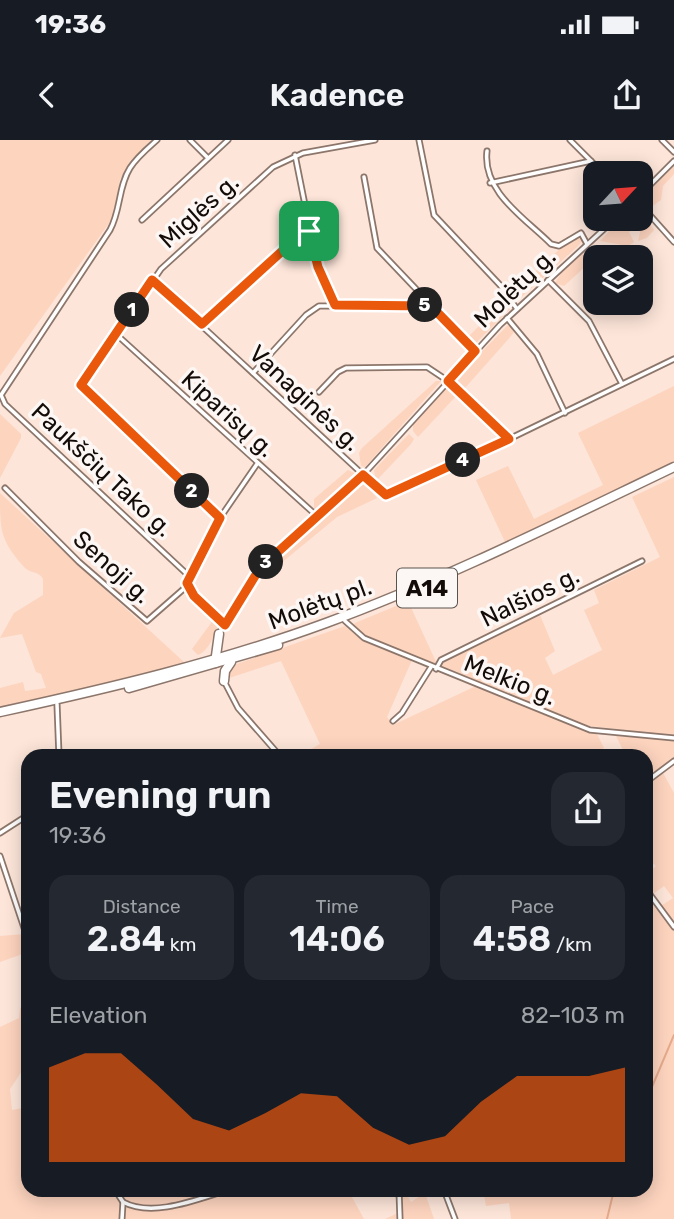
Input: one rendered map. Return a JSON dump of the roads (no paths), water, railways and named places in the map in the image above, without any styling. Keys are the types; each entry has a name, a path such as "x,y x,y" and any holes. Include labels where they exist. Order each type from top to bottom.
{"highway":[{"name":"Molėtų pl.","path":"232,657 345,621 466,571 674,470"},
{"name":"Molėtų pl.","path":"0,712 57,704 232,657 415,589 674,470"},
{"path":"219,634 212,664 224,681"},
{"path":"216,645 232,657 225,671 224,681"},
{"path":"212,664 216,645"},
{"name":"Molėtų pl.","path":"0,712 212,664"}],"street":[{"name":"Paukščių Tako g.","path":"157,140 130,167 122,189 118,216 1,395 5,404 189,576"},
{"path":"190,140 208,158"},
{"path":"142,220 228,140"},
{"name":"Miglės g.","path":"220,518 81,387 152,280 267,173 295,155 375,140"},
{"path":"419,140 434,215 500,285 517,309"},
{"path":"570,140 591,161"},
{"path":"662,140 674,152"},
{"path":"487,151 490,183 551,244 558,246 581,233 587,245"},
{"path":"295,155 318,267 335,305"},
{"path":"653,182 674,161"},
{"path":"490,183 583,163"},
{"path":"364,177 376,248 475,351"},
{"path":"653,219 674,242"},
{"path":"202,324 248,279 302,233 309,231"},
{"name":"Molėtų g.","path":"587,245 602,231"},
{"name":"Molėtų g.","path":"219,634 255,574 363,475 507,318 583,249"},
{"name":"Vanaginės g.","path":"152,280 386,495 565,413 674,359"},
{"path":"548,280 589,321 622,384"},
{"path":"253,373 311,311 335,305 431,306"},
{"path":"507,318 537,354 565,413"},
{"name":"Kiparisų g.","path":"117,335 318,517"},
{"path":"319,391 340,370 355,366 427,367 448,381 509,439"},
{"name":"Senoji g.","path":"5,488 142,619 152,619 180,589 187,586 189,576 220,518 257,464"},
{"name":"Nalšios g.","path":"434,668 441,660 642,561"},
{"path":"187,586 203,606 225,625"},
{"name":"Melkio g.","path":"345,621 364,638 590,730 674,738"},
{"path":"212,664 238,708 274,749"},
{"path":"393,721 402,713 434,668"},
{"path":"57,704 59,749"},
{"path":"653,777 674,761"},
{"path":"0,833 21,820"},
{"path":"0,856 21,919"},
{"path":"653,898 674,927"},
{"path":"120,1197 123,1202 139,1208 158,1208 201,1197"},
{"path":"399,1197 400,1219"},
{"path":"446,1197 454,1219"},
{"path":"122,1219 123,1202"}],"waterway":[{"path":"653,1084 674,1035"},
{"path":"607,1219 612,1197"}]}
